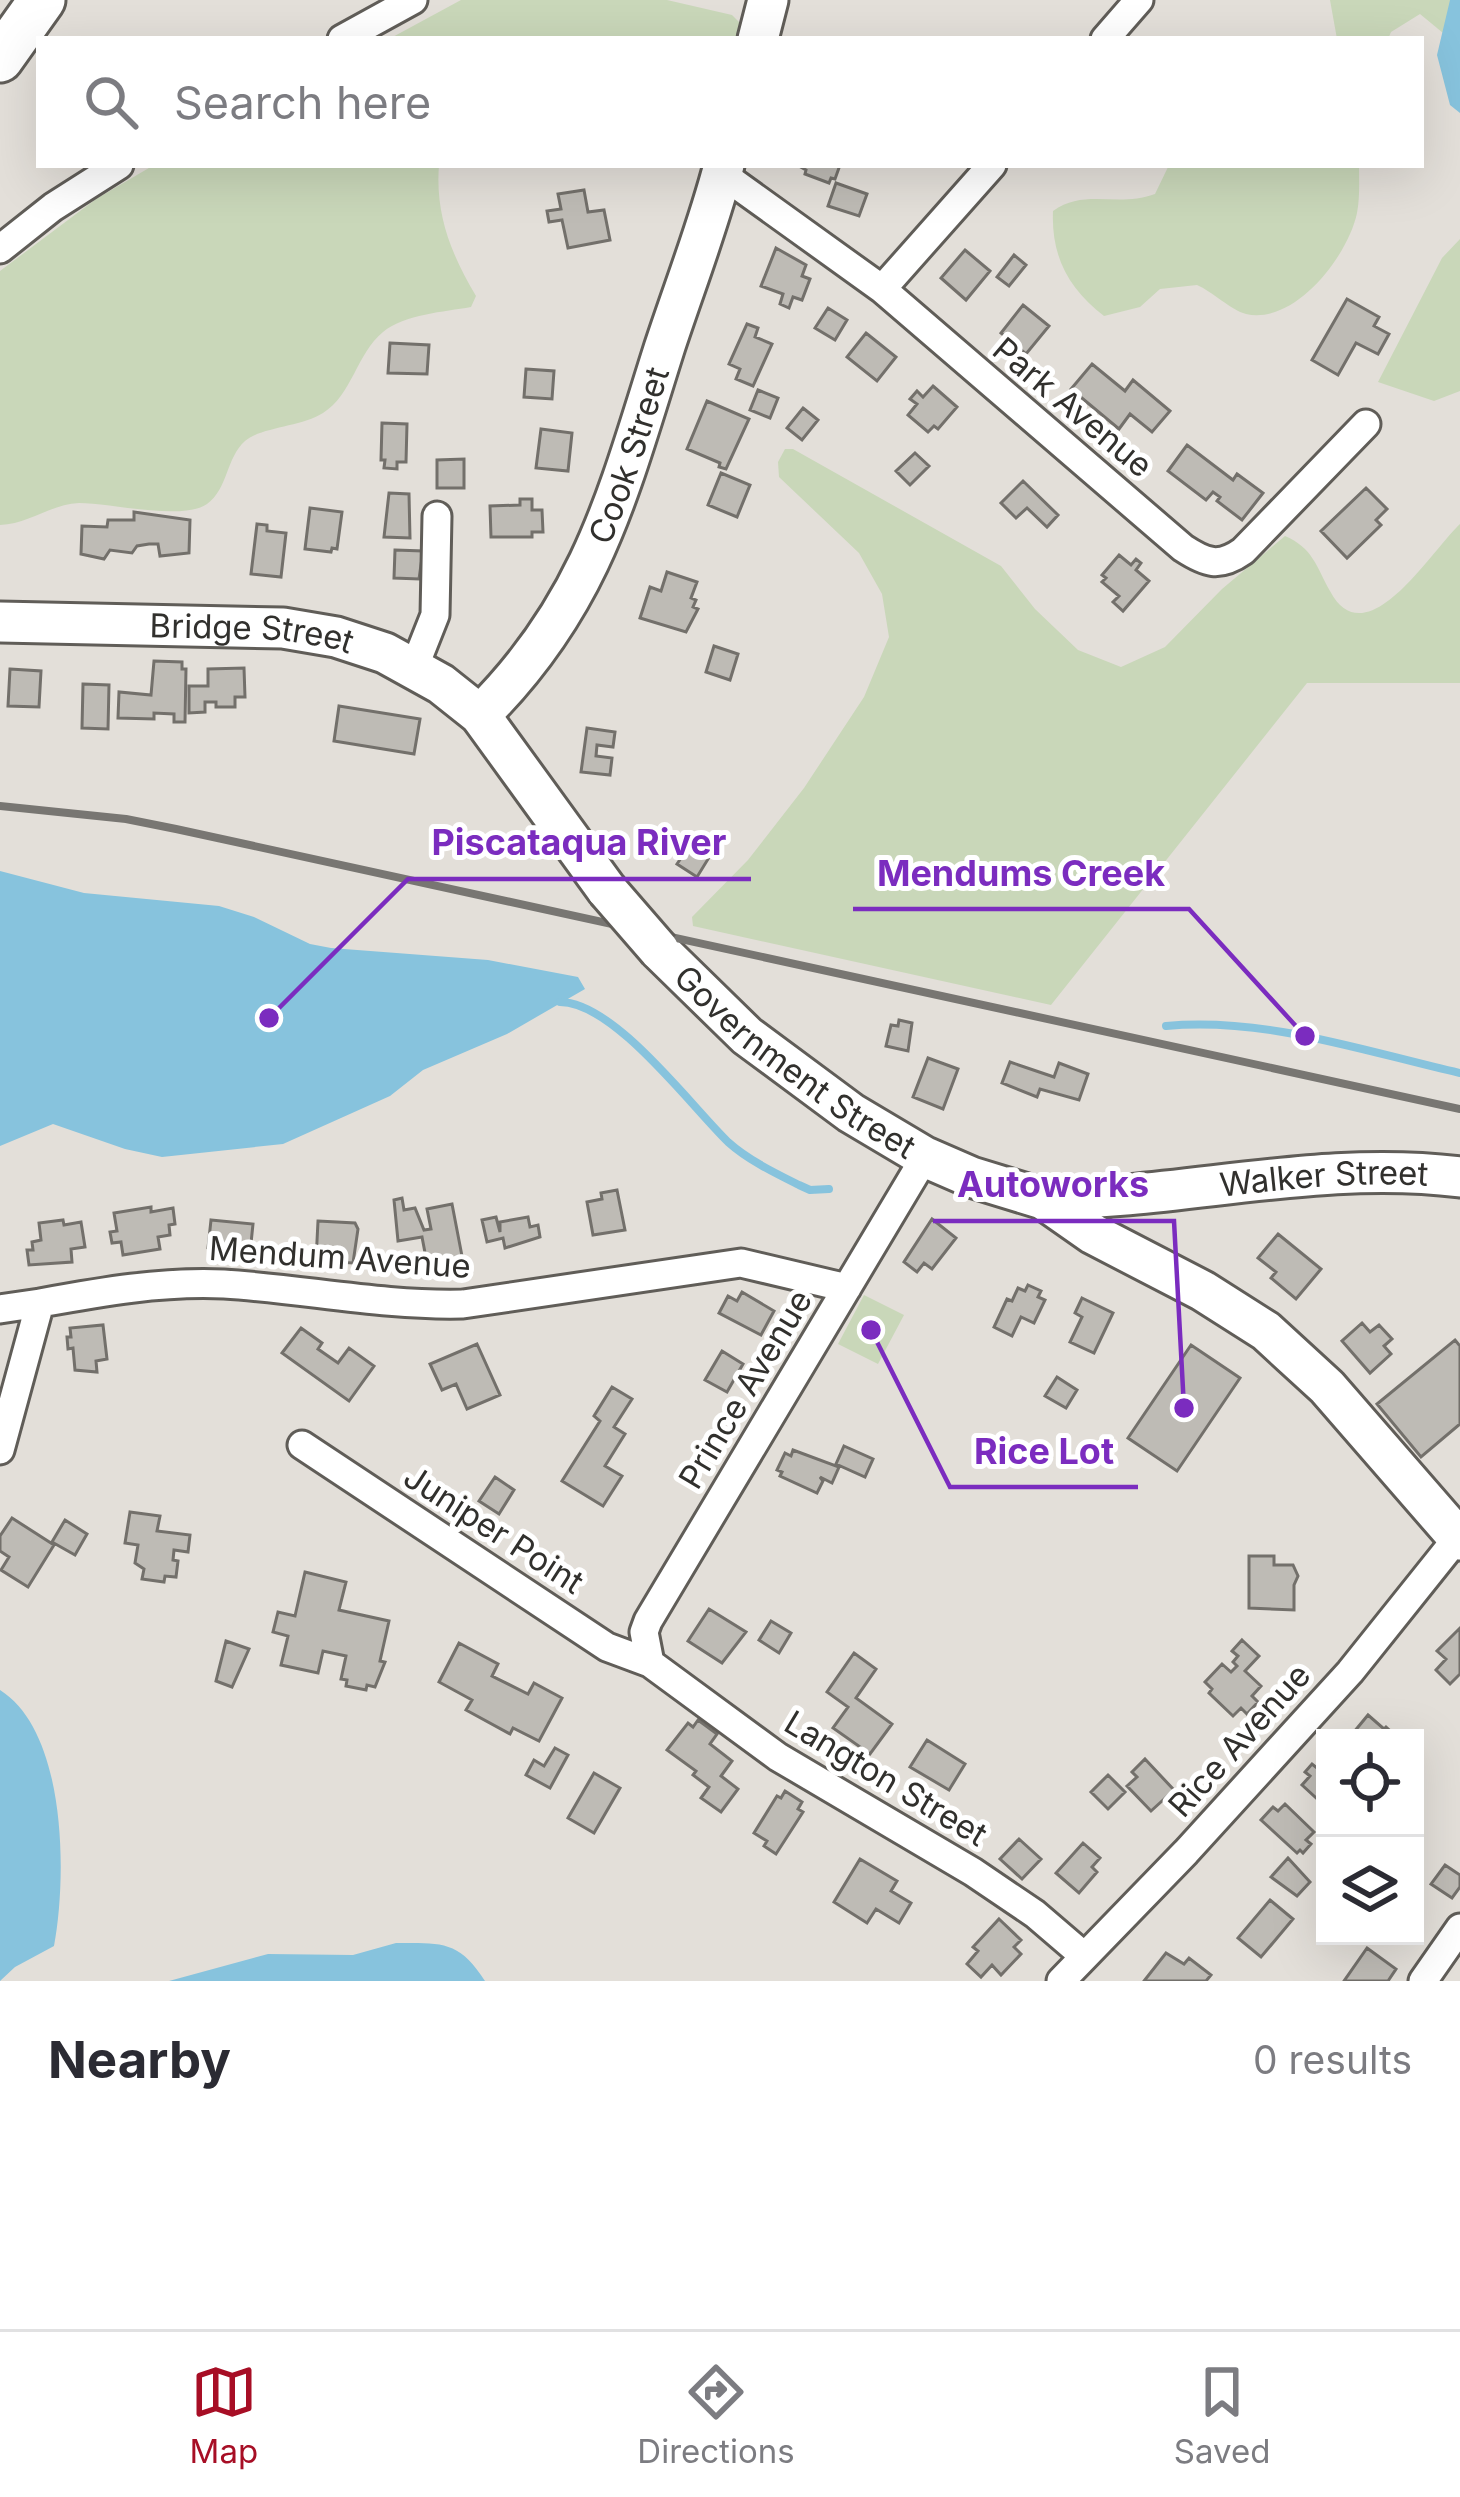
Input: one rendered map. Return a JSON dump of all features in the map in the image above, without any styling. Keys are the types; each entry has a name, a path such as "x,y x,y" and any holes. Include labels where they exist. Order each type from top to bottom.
{"main road":[{"path":"0,14 10,0"},
{"path":"0,59 42,0"},
{"path":"759,36 768,0"},
{"name":"Cook Street","path":"480,715 533,658 588,569 614,506 723,170"},
{"name":"Bridge Street","path":"0,622 283,628 362,644 414,668 480,715"},
{"name":"Government Street","path":"480,715 607,890 659,950 788,1070 925,1156 1000,1188 1043,1199 1093,1234 1266,1331 1327,1387 1455,1525"},
{"name":"Walker Street","path":"1043,1199 1316,1174 1408,1172 1460,1178"}],"street":[{"path":"347,36 413,0"},
{"path":"1107,36 1132,3"},
{"path":"0,249 53,207 114,168"},
{"path":"882,289 989,168"},
{"name":"Park Avenue","path":"723,170 882,289 1009,402 1183,548 1207,562 1222,563 1243,551 1366,424"},
{"path":"414,668 435,615 437,516"},
{"name":"Prince Avenue","path":"650,1663 644,1632 648,1621 925,1156"},
{"name":"Mendum Avenue","path":"0,1309 192,1283 463,1304 741,1263 848,1288"},
{"path":"0,1450 40,1303"},
{"name":"Juniper Point","path":"302,1445 607,1647 650,1663"},
{"name":"Rice Avenue","path":"1061,1981 1350,1672 1455,1525"},
{"name":"Langton Street","path":"650,1663 760,1745 1011,1897 1084,1956"},
{"path":"1423,1981 1460,1928"}],"green space":[{"path":"461,0 667,0 732,15 740,23 737,36 395,36"},
{"path":"1330,0 1460,0 1460,47 1420,14 1389,36 1336,36"},
{"path":"149,168 439,168 447,233 476,296 471,307 413,317 383,332 341,396 323,413 245,441 207,504 164,511 79,503 0,525 0,271 96,199"},
{"path":"1168,168 1359,168 1357,213 1331,267 1300,298 1264,315 1234,309 1197,285 1160,289 1140,307 1104,316 1081,295 1059,257 1053,211 1089,199 1155,194"},
{"path":"1460,239 1460,391 1434,401 1378,382 1442,258"},
{"path":"785,449 793,449 1001,566 1035,609 1078,650 1121,667 1165,647 1222,589 1285,536 1308,552 1345,609 1361,613 1398,593 1460,524 1460,683 1307,683 1051,1005 693,926 692,917 748,860 804,788 864,697 889,637 882,594 859,553 779,477 778,462"},
{"path":"864,1295 904,1315 878,1364 838,1344"}],"water":[{"path":"1450,0 1460,0 1460,113 1450,105 1437,55"},
{"path":"0,871 84,893 219,906 310,944 331,948 488,960 578,977 585,989 507,1034 423,1070 390,1096 283,1144 162,1157 53,1124 0,1146"},
{"path":"0,1690 22,1710 39,1738 50,1771 57,1808 60,1883 54,1946 0,1981"},
{"path":"396,1943 448,1947 466,1958 485,1981 169,1981 268,1954 353,1955"}],"building":[{"path":"802,168 839,168 829,183 805,174"},
{"path":"836,183 867,194 859,216 828,206"},
{"path":"584,190 588,212 604,210 610,240 568,248 562,220 549,222 547,211 561,209 558,194"},
{"path":"776,248 806,265 802,276 810,279 802,300 793,297 789,308 780,304 783,294 761,286"},
{"path":"965,250 990,271 966,300 941,278"},
{"path":"1014,255 1026,265 1009,286 997,277"},
{"path":"1347,299 1379,317 1374,326 1389,334 1378,354 1356,343 1338,375 1312,360"},
{"path":"1023,305 1049,326 1026,354 1001,333"},
{"path":"828,308 847,320 835,340 815,328"},
{"path":"747,324 758,328 755,337 772,344 753,386 736,379 740,369 729,364"},
{"path":"866,333 896,357 877,381 847,357"},
{"path":"390,343 429,345 427,374 388,373"},
{"path":"1092,364 1125,391 1133,380 1170,411 1152,432 1130,414 1119,429 1071,389"},
{"path":"526,369 554,371 552,399 524,397"},
{"path":"933,386 957,407 938,429 934,426 928,432 908,415 917,404 910,399 917,391 923,397"},
{"path":"758,390 778,398 770,418 750,410"},
{"path":"707,401 749,419 726,469 687,449"},
{"path":"803,408 818,420 802,440 787,428"},
{"path":"382,423 407,424 406,462 397,462 397,469 384,468 385,460 381,460"},
{"path":"541,429 572,433 568,471 536,468"},
{"path":"1187,445 1233,480 1237,474 1263,493 1242,520 1217,501 1220,497 1213,492 1206,500 1168,471"},
{"path":"915,453 929,466 910,485 896,471"},
{"path":"464,459 464,488 437,488 437,460"},
{"path":"721,473 750,485 737,517 708,505"},
{"path":"1023,481 1058,515 1047,527 1027,508 1016,518 1001,503"},
{"path":"1366,488 1387,509 1376,520 1381,525 1347,558 1321,531"},
{"path":"389,493 409,494 410,538 384,537"},
{"path":"520,499 532,499 532,510 542,510 543,532 532,532 532,537 491,537 490,506 520,505"},
{"path":"310,508 342,512 337,549 305,549"},
{"path":"134,512 190,520 189,553 160,556 158,544 149,544 137,546 132,553 110,550 104,559 81,554 82,526 107,527 108,520 134,520"},
{"path":"257,524 267,525 267,531 286,533 281,577 251,574"},
{"path":"395,550 423,551 419,579 394,578"},
{"path":"1119,555 1131,565 1136,559 1141,563 1136,570 1149,581 1123,611 1113,602 1119,596 1102,582 1106,578 1102,575"},
{"path":"667,572 697,582 691,598 698,609 686,632 640,618 650,587 661,591"},
{"path":"714,646 738,654 730,680 706,672"},
{"path":"154,661 182,662 186,669 185,722 174,722 174,714 118,718 119,692 151,695"},
{"path":"244,668 245,697 235,697 235,707 205,702 205,712 189,713 189,686 208,686 208,669"},
{"path":"10,669 41,671 39,707 8,706"},
{"path":"83,684 109,685 108,729 82,728"},
{"path":"339,706 420,719 414,754 334,741"},
{"path":"587,728 615,732 613,747 597,745 596,756 612,758 610,775 581,772"},
{"path":"698,833 710,840 706,846 713,851 697,877 677,864"},
{"path":"899,1020 912,1023 908,1051 886,1046 891,1025 898,1026"},
{"path":"928,1058 958,1069 943,1109 913,1097"},
{"path":"1010,1062 1054,1077 1059,1063 1088,1074 1079,1100 1040,1089 1037,1097 1002,1083"},
{"path":"617,1190 625,1230 593,1235 587,1202"},
{"path":"402,1198 404,1210 415,1208 424,1230 431,1229 427,1209 452,1204 462,1256 452,1258 453,1263 427,1263 422,1237 398,1241 394,1200"},
{"path":"151,1207 151,1212 173,1208 175,1224 169,1225 170,1235 158,1237 160,1249 123,1255 121,1242 112,1243 110,1232 117,1231 114,1213"},
{"path":"496,1217 500,1232 500,1222 528,1217 530,1227 538,1225 540,1237 505,1248 503,1238 487,1242 482,1220"},
{"path":"932,1219 956,1238 932,1269 924,1263 917,1272 904,1262"},
{"path":"63,1220 64,1225 81,1222 85,1247 71,1249 72,1262 29,1265 27,1250 33,1250 32,1242 41,1240 39,1223"},
{"path":"211,1220 253,1224 250,1253 237,1252 237,1256 208,1248"},
{"path":"318,1221 355,1223 353,1263 316,1261"},
{"path":"1278,1234 1321,1269 1296,1299 1271,1278 1276,1272 1258,1258"},
{"path":"1028,1285 1041,1291 1038,1297 1045,1300 1034,1323 1021,1317 1012,1336 994,1327 1007,1299 1012,1301 1018,1288 1025,1291"},
{"path":"742,1292 774,1311 761,1335 719,1313 728,1296 737,1301"},
{"path":"1082,1298 1113,1313 1094,1353 1070,1342 1082,1317 1075,1313"},
{"path":"1362,1323 1370,1332 1379,1325 1392,1339 1384,1346 1391,1354 1370,1373 1342,1341"},
{"path":"103,1325 107,1359 96,1361 97,1372 75,1370 73,1348 68,1349 70,1328"},
{"path":"301,1328 338,1363 349,1348 374,1366 349,1401 282,1353"},
{"path":"1455,1340 1460,1346 1460,1424 1421,1457 1377,1404"},
{"path":"477,1344 500,1395 467,1409 456,1384 442,1390 430,1364"},
{"path":"1191,1345 1240,1378 1177,1471 1128,1438"},
{"path":"722,1351 743,1364 727,1392 705,1380"},
{"path":"1057,1377 1077,1390 1066,1408 1045,1396"},
{"path":"612,1387 632,1399 614,1427 625,1434 605,1466 622,1476 603,1506 562,1481 600,1421 594,1416"},
{"path":"844,1446 873,1459 865,1477 836,1464"},
{"path":"793,1450 839,1467 832,1483 820,1477 823,1481 817,1493 780,1476 777,1470 785,1453 791,1456"},
{"path":"495,1477 514,1490 499,1514 479,1501"},
{"path":"130,1512 160,1516 157,1531 190,1535 188,1552 174,1550 176,1577 165,1576 164,1582 142,1579 144,1569 135,1563 138,1545 125,1543"},
{"path":"12,1518 54,1545 28,1587 1,1570 9,1557 0,1551 0,1536"},
{"path":"65,1520 87,1534 75,1555 52,1542"},
{"path":"1249,1556 1274,1556 1274,1565 1293,1565 1298,1576 1294,1610 1249,1608"},
{"path":"305,1572 346,1582 339,1610 389,1621 380,1661 385,1662 375,1687 346,1686 347,1680 341,1679 346,1656 323,1651 318,1673 281,1665 288,1636 273,1632 278,1612 295,1616"},
{"path":"709,1609 746,1632 722,1663 688,1641"},
{"path":"771,1621 791,1633 779,1653 759,1640"},
{"path":"1460,1628 1460,1674 1450,1684 1436,1670 1446,1659 1437,1651"},
{"path":"1242,1640 1259,1656 1245,1671 1261,1686 1252,1696 1258,1702 1247,1714 1241,1708 1233,1716 1209,1693 1212,1689 1205,1682 1222,1664 1231,1672 1237,1666 1233,1662 1238,1656 1232,1651"},
{"path":"226,1641 249,1649 232,1687 216,1681"},
{"path":"459,1643 498,1664 492,1676 528,1694 534,1683 562,1698 539,1741 513,1728 510,1734 466,1710 472,1700 439,1682"},
{"path":"854,1653 876,1669 856,1698 892,1724 870,1754 833,1728 848,1707 827,1692"},
{"path":"1368,1715 1384,1729 1356,1729"},
{"path":"698,1720 717,1734 710,1744 732,1761 721,1776 738,1789 721,1812 701,1798 709,1787 693,1775 696,1771 667,1750 688,1723 693,1727"},
{"path":"927,1740 965,1764 949,1790 910,1767"},
{"path":"555,1748 568,1755 550,1788 526,1775 534,1760 544,1766"},
{"path":"1145,1759 1174,1790 1151,1811 1127,1786 1137,1777 1132,1772"},
{"path":"1312,1764 1316,1767 1316,1798 1302,1785"},
{"path":"594,1773 620,1788 594,1833 568,1818"},
{"path":"1108,1775 1125,1792 1108,1809 1091,1792"},
{"path":"785,1791 802,1802 798,1809 803,1812 776,1854 754,1833"},
{"path":"1285,1804 1314,1832 1303,1853 1297,1853 1261,1820 1273,1807 1278,1811"},
{"path":"1019,1839 1041,1859 1022,1879 1000,1859"},
{"path":"1083,1843 1100,1858 1092,1867 1097,1872 1079,1893 1056,1873"},
{"path":"1288,1858 1310,1882 1297,1896 1271,1877"},
{"path":"860,1859 897,1881 891,1891 911,1903 899,1923 876,1909 867,1923 834,1902"},
{"path":"1445,1865 1460,1875 1460,1887 1452,1898 1431,1884"},
{"path":"1270,1900 1293,1919 1261,1957 1238,1938"},
{"path":"999,1919 1021,1940 1014,1947 1021,1954 1001,1975 992,1965 981,1977 967,1964 978,1951 973,1947"},
{"path":"1367,1948 1396,1969 1388,1981 1344,1981"},
{"path":"1166,1953 1184,1964 1189,1958 1211,1975 1206,1981 1144,1981"}],"waterway":[{"path":"560,1002 581,1006 627,1037 744,1155 810,1190 829,1189"},
{"path":"1166,1026 1277,1031 1460,1073"}],"railway":[{"path":"0,806 176,829 1460,1109"}],"place":[{"name":"Piscataqua River","path":"269,1018"},
{"name":"Mendums Creek","path":"1305,1036"},
{"name":"Rice Lot","path":"871,1330"},
{"name":"Autoworks","path":"1184,1408"}]}
